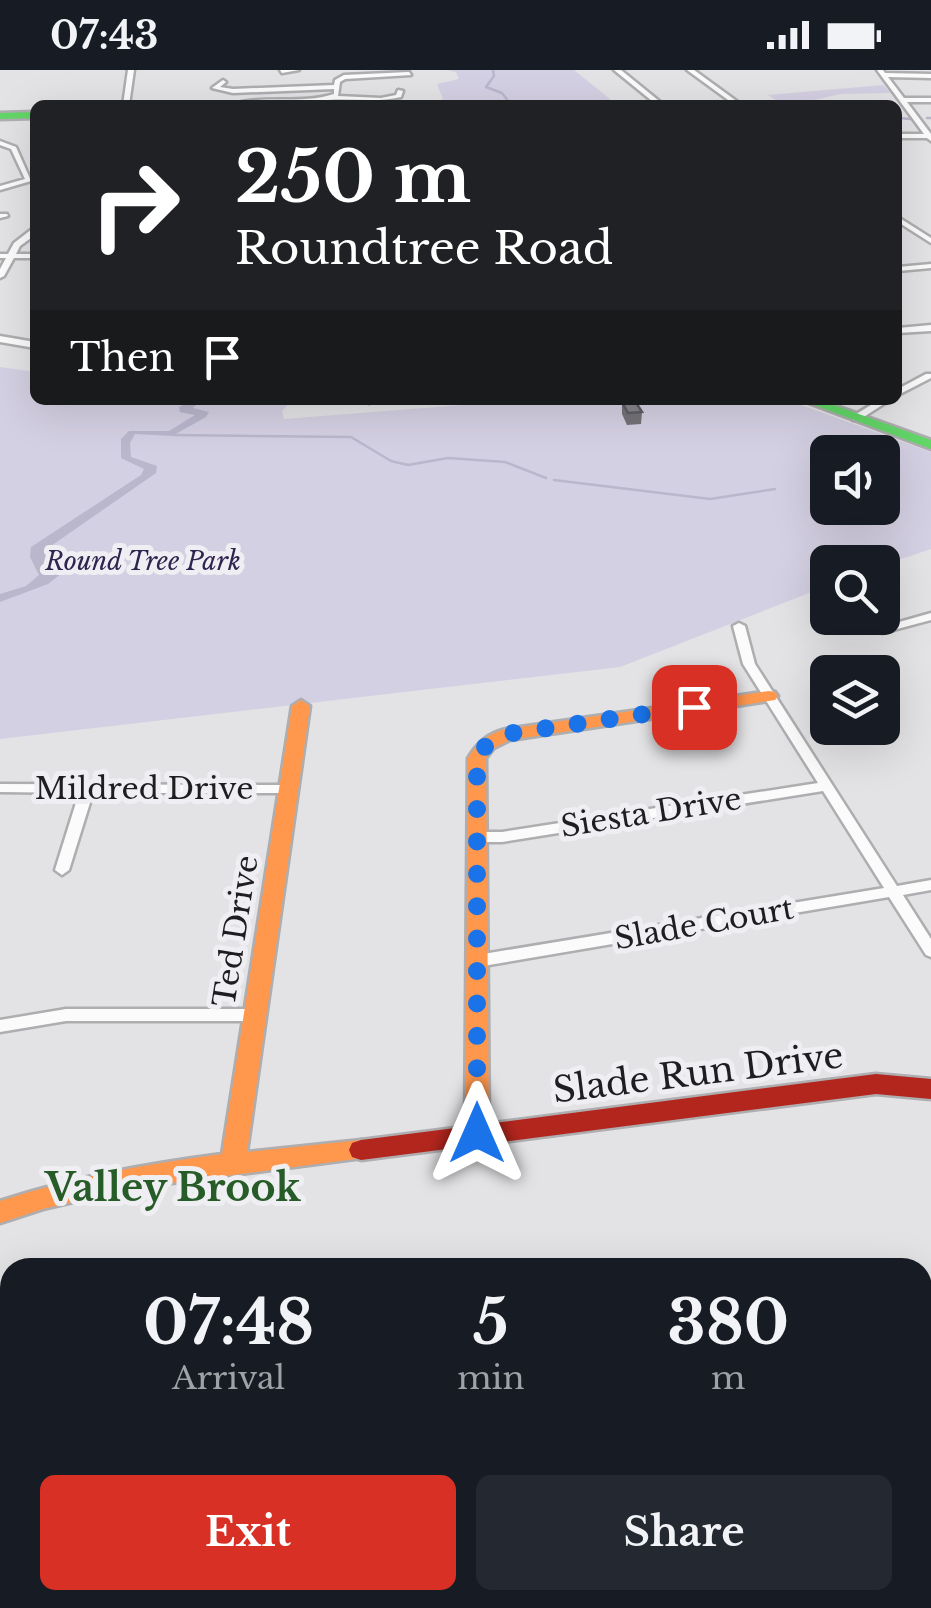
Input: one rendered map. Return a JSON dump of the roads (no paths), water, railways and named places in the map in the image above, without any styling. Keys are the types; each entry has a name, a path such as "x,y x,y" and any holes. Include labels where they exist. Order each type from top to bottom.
{"street":[{"path":"127,100 131,70"},
{"path":"283,87 284,71 296,70"},
{"path":"618,70 656,100"},
{"path":"690,70 732,100"},
{"path":"882,72 931,76"},
{"path":"882,72 930,137"},
{"path":"331,98 337,95 340,78 354,74 409,74"},
{"path":"223,82 215,88 233,92 337,87"},
{"path":"269,100 381,100 400,96 400,91"},
{"path":"902,100 931,100"},
{"path":"0,116 30,115"},
{"path":"902,136 930,137"},
{"path":"0,143 14,148 30,180 0,188"},
{"path":"902,222 931,241"},
{"path":"0,276 21,240 30,235"},
{"path":"0,256 30,256"},
{"path":"902,269 931,266"},
{"path":"902,330 931,328"},
{"path":"0,339 30,344"},
{"path":"902,390 928,376"},
{"path":"821,405 931,445"},
{"path":"856,418 877,405"},
{"path":"900,625 931,616"},
{"path":"739,626 742,649 769,696 931,951"},
{"path":"477,1133 477,758 495,738 769,696"},
{"name":"Ted Drive","path":"233,1166 301,706"},
{"name":"Siesta Drive","path":"476,837 502,837 826,786"},
{"name":"Mildred Drive","path":"0,788 288,789"},
{"path":"62,870 87,789"},
{"name":"Slade Court","path":"476,961 931,885"},
{"path":"0,1026 66,1014 254,1015"},
{"name":"Slade Run Drive","path":"0,1212 68,1189 477,1133 876,1084 931,1089"}],"waterway":[{"path":"493,70 494,76 486,87 502,93 507,100"},
{"path":"902,118 911,119"},
{"path":"173,435 351,437 391,461 408,465 448,458 505,462 546,478"},
{"path":"554,480 710,499 775,489"}],"district":[{"name":"Valley Brook","path":"173,1188"}],"park label":[{"name":"Round Tree Park","path":"143,561"}]}
